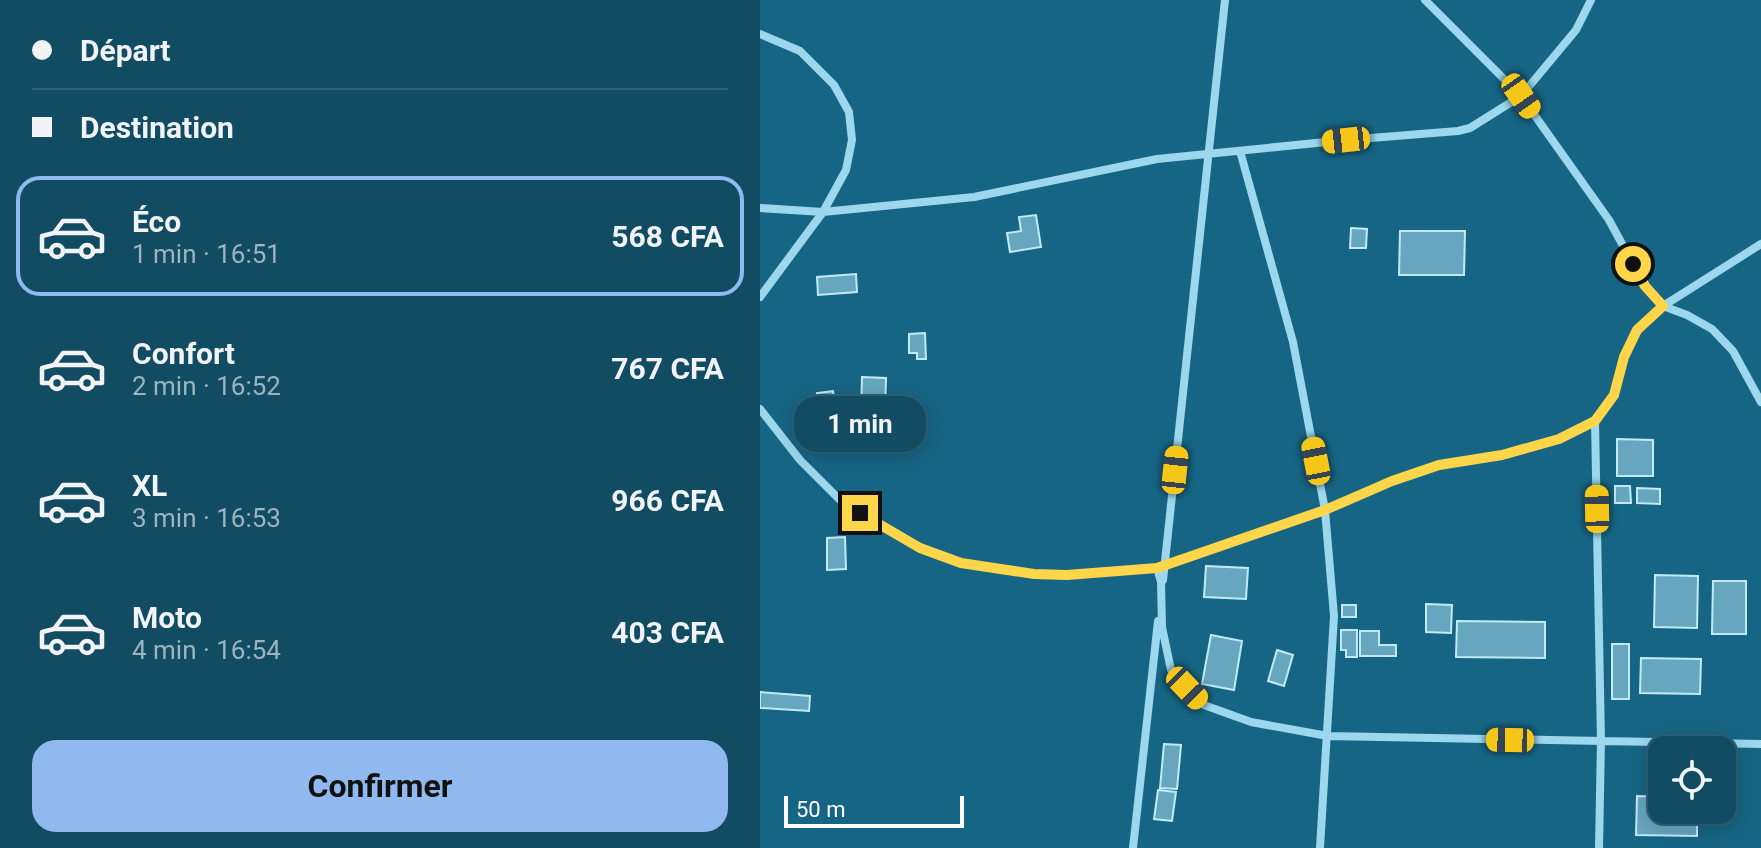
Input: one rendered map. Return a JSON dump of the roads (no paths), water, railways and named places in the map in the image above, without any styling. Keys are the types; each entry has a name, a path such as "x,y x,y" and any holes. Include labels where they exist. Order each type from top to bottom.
{"street":[{"path":"1225,0 1161,566 1162,627 1171,670 1204,705 1251,722 1328,736 1761,744"},
{"path":"1425,0 1521,96 1609,220 1645,286 1663,306 1712,329 1733,351 1761,402"},
{"path":"760,208 823,212 974,197 1157,159 1470,128 1521,96 1576,30 1591,0"},
{"path":"760,34 800,51 834,85 849,112 852,140 846,170 823,212 760,297"},
{"path":"1240,151 1293,342 1325,510 1334,616 1320,848"},
{"path":"760,409 800,460 839,499 920,548 961,563 1034,574 1067,575 1161,566 1325,510 1439,465 1502,455 1545,443 1595,421 1614,395 1624,357 1637,330 1663,306 1761,244"},
{"path":"1595,421 1601,741 1599,848"},
{"path":"1133,848 1161,596"}]}
